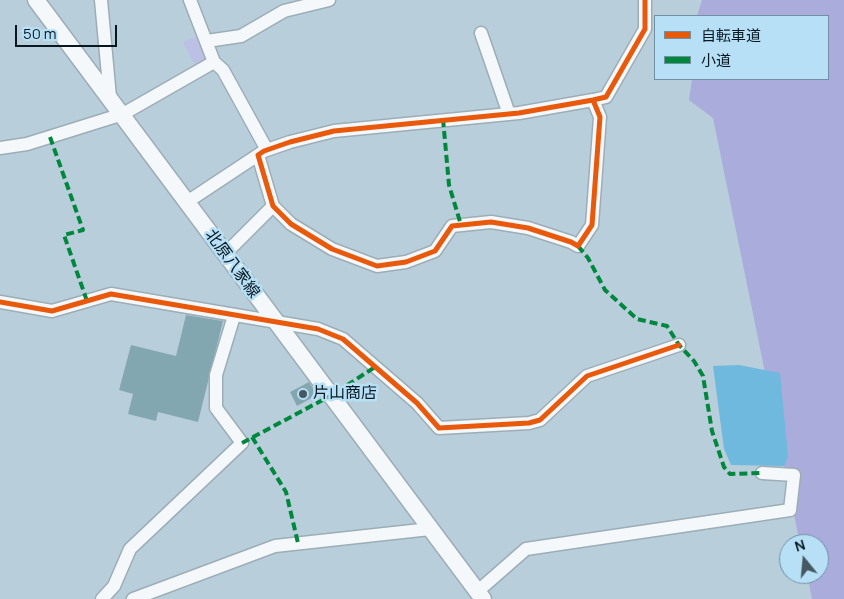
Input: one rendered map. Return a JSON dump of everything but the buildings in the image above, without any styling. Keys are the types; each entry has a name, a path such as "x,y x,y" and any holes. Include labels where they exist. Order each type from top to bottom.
{"main road":[{"name":"北原八家線","path":"36,0 481,595"}],"street":[{"path":"101,0 110,97"},
{"path":"190,0 202,36 208,41 214,62 223,70 263,153 273,206 291,224 332,249 377,266 406,262 435,252 452,226 491,222 528,228 578,246 592,225 600,117 593,100"},
{"path":"208,41 241,36 284,12 309,2 329,0"},
{"path":"187,202 263,153 334,131 509,114 606,97 645,29 645,0"},
{"path":"481,33 509,114"},
{"path":"0,148 27,144 123,114 214,62"},
{"path":"225,254 273,206"},
{"path":"0,302 52,311 111,294 318,329 343,339 417,403 439,428 529,423 540,420 587,376 679,345"},
{"path":"102,599 114,586 130,549 242,443 216,408 216,375 234,316"},
{"path":"481,595 526,549 790,510 794,476 762,473"},
{"path":"133,599 275,546 430,529"}],"shaded area":[{"path":"702,0 844,0 844,599 812,599 809,584 829,584 829,534 798,534 713,118 689,100 692,80 829,80 829,15 697,15"},
{"path":"198,36 210,57 201,66 193,62 183,42"},
{"path":"739,365 780,373 788,457 784,466 731,465 724,449 713,366"}],"marked path":[{"path":"443,119 449,185 461,225"},
{"path":"50,137 83,230 64,235 87,301"},
{"path":"578,246 588,258 605,290 637,319 667,326 679,345 694,361 703,376 712,431 724,467 730,474 762,473"},
{"path":"242,443 332,395 375,367"},
{"path":"252,437 286,492 298,543"}],"cycle path":[{"path":"593,100 600,117 592,225 578,246 528,228 491,222 452,226 435,251 406,262 377,266 332,249 291,224 273,206 258,155 290,142 334,131 519,113 606,97 645,29 645,0"},
{"path":"0,302 52,311 111,294 318,329 343,339 417,403 439,428 529,423 540,420 587,376 679,345"}],"place":[{"name":"片山商店","path":"303,394"}]}
